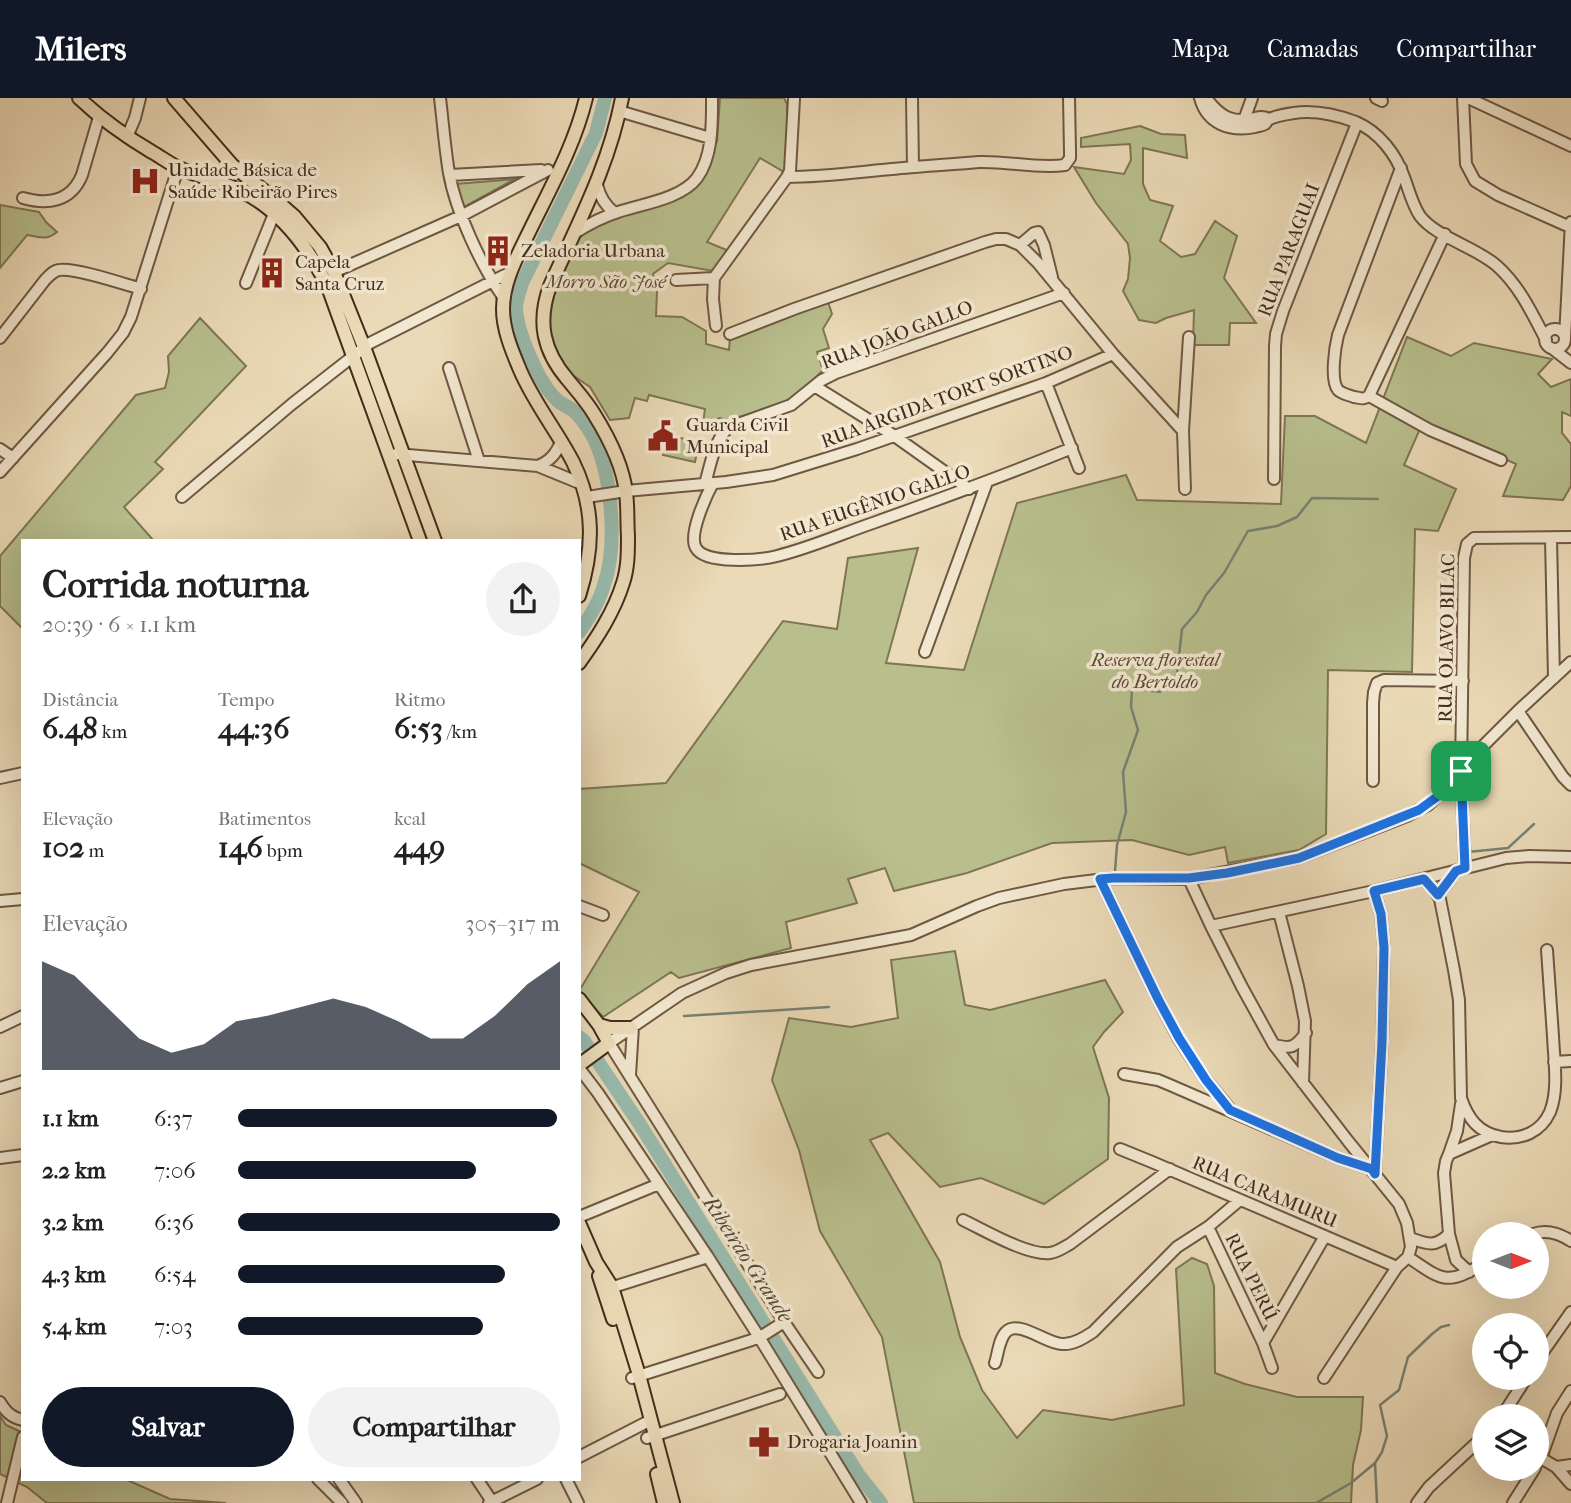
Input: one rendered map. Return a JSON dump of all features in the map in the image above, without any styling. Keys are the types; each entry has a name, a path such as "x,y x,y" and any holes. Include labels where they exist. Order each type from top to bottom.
{"main road":[{"path":"79,98 99,117 127,137 178,168 246,193 296,237 316,264 328,287 419,539"},
{"path":"174,98 232,164 295,217 320,247 334,271 364,347 434,539"},
{"path":"581,589 588,566 591,540 588,492 514,357 503,313 502,277 568,148 586,98"},
{"path":"581,660 603,628 623,583 628,561 617,458 593,411 554,361 547,347 543,315 546,299 573,234 597,185 621,104"},
{"path":"213,180 226,174 232,164"},
{"path":"581,1002 599,1025 604,1047 581,1064"},
{"path":"599,1025 610,1028 632,1027"},
{"path":"581,1228 608,1288 673,1503"},
{"path":"651,1437 664,1503"}],"street":[{"path":"127,137 140,98"},
{"path":"440,98 450,175 461,216 482,260 502,277 503,297"},
{"path":"573,234 615,213 676,195 687,188 703,168 710,138 712,98"},
{"path":"716,326 714,278 787,177 791,164 796,98"},
{"path":"912,98 914,167"},
{"path":"787,177 1000,162 1062,165 1067,163 1070,152 1069,98"},
{"path":"1200,98 1213,118 1232,129 1265,124 1269,119"},
{"path":"1206,98 1223,116 1237,121 1315,112 1357,123 1376,134 1401,168 1418,214 1426,222 1495,264 1510,279 1532,314 1561,347 1565,340 1570,278 1571,222"},
{"path":"1244,120 1252,98"},
{"path":"1570,227 1498,195 1475,181 1466,164 1465,98 1571,146"},
{"path":"621,104 710,138"},
{"path":"23,198 54,201 73,190 80,182 99,117"},
{"name":"RUA PARAGUAI","path":"1274,479 1276,334 1357,123"},
{"path":"0,472 123,333 141,289 178,168"},
{"path":"1401,168 1338,335 1334,372 1338,390 1362,399 1369,396 1445,234"},
{"path":"334,271 461,216 548,170 450,175"},
{"path":"597,185 601,198 615,213"},
{"path":"1390,197 1409,190"},
{"path":"246,283 274,215"},
{"path":"1018,244 1038,232 1052,279"},
{"path":"730,334 985,242 1006,239 1018,244 1052,279 1113,354 1183,431"},
{"path":"0,338 51,273 57,270 73,271 141,289"},
{"path":"182,497 250,438 364,347 502,277"},
{"path":"676,280 714,278"},
{"name":"RUA JOÃO GALLO","path":"694,539 703,503 704,484 719,438 724,431 738,423 791,405 822,380 836,373 1063,293"},
{"path":"1552,337 1567,306"},
{"path":"1552,337 1562,332 1571,353"},
{"path":"1185,489 1183,431 1189,337"},
{"path":"1552,337 1571,363"},
{"name":"RUA ARGIDA TORT SORTINO","path":"588,492 620,492 772,475 857,449 1046,383 1113,354"},
{"path":"449,368 479,461"},
{"path":"1046,383 1079,468"},
{"path":"816,387 893,435 969,489"},
{"path":"1369,396 1430,430 1501,460"},
{"path":"538,466 554,456 561,442"},
{"name":"RUA EUGÊNIO GALLO","path":"694,539 698,551 708,556 754,560 777,556 969,489 1072,448"},
{"path":"0,449 13,458"},
{"path":"388,454 538,466 588,492"},
{"path":"925,652 987,482"},
{"path":"1553,678 1551,538 1571,537"},
{"name":"RUA OLAVO BILAC","path":"1460,870 1464,558 1467,544 1474,538 1551,538"},
{"path":"581,558 591,540"},
{"path":"818,1372 781,1324 630,1075 604,1047 682,993 726,973 761,963 911,935 999,898 1063,884 1113,878 1189,878 1227,873 1299,858 1340,843 1428,805 1518,711 1571,662"},
{"path":"1373,781 1373,703 1377,682 1463,681"},
{"path":"1518,711 1571,785"},
{"path":"0,778 21,773"},
{"path":"1211,926 1374,891 1506,858 1571,857"},
{"path":"1438,895 1460,870"},
{"path":"1189,878 1242,987 1274,1045 1399,1204 1407,1223 1410,1238 1408,1257 1397,1267 1324,1378"},
{"path":"1100,879 1179,1038 1206,1080 1230,1110"},
{"path":"1424,879 1438,895 1459,1000 1461,1098 1457,1132 1444,1173 1449,1234 1456,1259 1469,1272"},
{"path":"1373,1172 1382,1042 1384,948 1381,914 1374,891"},
{"path":"0,901 21,899"},
{"path":"581,907 604,915"},
{"path":"1279,912 1305,1021 1303,1083"},
{"path":"1461,1098 1471,1120 1492,1135 1518,1138 1528,1135 1540,1128 1551,1110 1554,1096 1554,1062 1548,950"},
{"path":"0,1027 21,1017"},
{"path":"630,1075 632,1027"},
{"path":"1274,1045 1290,1047 1298,1044 1306,1033"},
{"path":"1554,1062 1571,1061"},
{"path":"581,1064 762,1336 860,1503"},
{"path":"1124,1074 1157,1080 1373,1172"},
{"path":"0,1088 21,1082"},
{"path":"1449,1154 1492,1135"},
{"name":"RUA CARAMURU","path":"1119,1149 1397,1267"},
{"path":"0,1158 21,1155"},
{"path":"963,1220 1038,1253 1059,1251 1170,1169"},
{"path":"581,1216 659,1184"},
{"path":"995,1363 1002,1337 1011,1328 1018,1328 1051,1343 1064,1345 1085,1338 1177,1247 1208,1227 1240,1200"},
{"name":"RUA PERÚ","path":"1208,1227 1263,1343 1272,1368"},
{"path":"1549,1232 1571,1241"},
{"path":"1410,1238 1426,1244 1435,1244 1449,1234"},
{"name":"RUA PERÚ","path":"1263,1343 1325,1236"},
{"path":"608,1288 708,1257"},
{"path":"1408,1257 1445,1278 1461,1277 1472,1270"},
{"path":"1549,1343 1571,1312"},
{"path":"635,1376 762,1336 781,1324"},
{"path":"1549,1431 1571,1391"},
{"path":"651,1437 780,1394"},
{"path":"0,1402 11,1416 21,1419"},
{"path":"581,1456 647,1422"},
{"path":"7,1503 21,1445"},
{"path":"1417,1503 1429,1487 1472,1447"},
{"path":"1549,1466 1571,1465"},
{"path":"1556,1467 1571,1484"},
{"path":"320,1481 342,1503"},
{"path":"340,1481 355,1503"},
{"path":"478,1481 491,1502 533,1481"},
{"path":"567,1481 578,1503"},
{"path":"1514,1503 1527,1481"}],"green space":[{"name":"Morro São José","path":"720,98 784,98 787,104 787,163 784,172 760,158 707,242 729,251 713,271 668,263 653,274 657,292 656,316 682,317 706,331 706,344 729,350 730,337 827,299 832,314 823,329 829,348 817,352 823,370 791,402 728,420 719,418 711,426 703,424 705,409 649,395 647,401 635,398 629,418 610,420 590,387 571,374 558,359 548,338 547,301 566,256 584,230 634,208 691,191 717,141"},
{"path":"1140,126 1161,134 1185,135 1187,158 1143,148 1143,184 1150,200 1173,206 1160,241 1181,257 1195,254 1215,221 1237,236 1224,278 1256,323 1230,323 1229,345 1193,345 1194,310 1156,323 1139,320 1123,291 1128,279 1128,244 1096,203 1074,167 1124,174 1131,160 1130,144 1081,147 1081,138"},
{"path":"515,179 464,207 456,184"},
{"path":"0,205 39,212 57,232 46,237 27,235 0,268"},
{"path":"200,318 246,366 155,462 163,469 124,507 152,539 21,539 21,627 0,606 0,556 136,395 165,388 169,372 168,356"},
{"name":"Reserva florestal do Bertoldo","path":"1407,337 1451,356 1474,343 1552,359 1538,374 1551,387 1571,379 1571,416 1562,412 1562,433 1571,444 1571,486 1563,500 1503,496 1516,464 1423,422 1404,465 1456,489 1438,531 1415,529 1412,672 1328,670 1326,834 1299,850 1228,863 1225,847 1189,855 1132,840 1052,843 967,873 894,891 885,868 848,879 857,903 786,922 791,948 679,978 671,972 603,1017 581,993 581,988 639,892 581,864 581,789 666,783 783,621 837,629 848,558 918,548 886,663 964,670 1017,503 1126,475 1137,500 1281,504 1285,416 1315,416 1366,443"},
{"path":"667,435 699,442 695,462 663,455"},
{"path":"955,951 965,1005 990,1010 1105,980 1123,1012 1093,1047 1109,1098 1108,1159 1044,1204 981,1178 940,1187 888,1133 870,1140 940,1262 960,1337 982,1390 1017,1438 1043,1410 1112,1420 1184,1405 1176,1269 1192,1258 1207,1264 1214,1286 1215,1373 1245,1384 1297,1397 1363,1397 1361,1430 1353,1465 1351,1503 914,1503 882,1337 820,1231 799,1150 772,1080 789,1018 851,1027 898,1018 891,960"},
{"path":"0,1416 6,1425 21,1432 21,1481 130,1481 170,1499 226,1503 47,1503 27,1487 0,1474"}],"waterway":[{"name":"Ribeirão Grande","path":"581,629 602,592 611,550 611,508 604,467 584,422 559,402 536,370 520,330 516,308 522,283 596,133 605,98"},
{"path":"1115,871 1117,845 1126,812 1123,772 1138,730 1131,707 1132,688 1160,692 1177,674 1182,629 1224,573 1248,531 1277,526 1297,517 1312,498 1378,499"},
{"path":"1468,852 1508,848 1534,824"},
{"path":"684,1016 829,1007"},
{"name":"Ribeirão Grande","path":"581,1039 639,1123 858,1474 881,1503"},
{"path":"1377,1503 1375,1463 1387,1436 1380,1405 1399,1390 1408,1357 1432,1334 1449,1325"},
{"path":"1316,1503 1351,1483 1375,1463"}],"place":[{"name":"Unidade Básica de Saúde Ribeirão Pires","path":"145,181"},
{"name":"Zeladoria Urbana","path":"498,251"},
{"name":"Capela Santa Cruz","path":"272,273"},
{"name":"Guarda Civil Municipal","path":"663,436"},
{"name":"Drogaria Joanin","path":"764,1442"}],"route":[{"path":"1461,771 1465,868 1456,871 1438,895 1424,879 1374,891 1384,930 1382,1042 1375,1174 1372,1169 1357,1166 1230,1110 1206,1080 1179,1038 1100,879 1189,878 1299,858 1419,810 1449,786 1461,771"}]}
